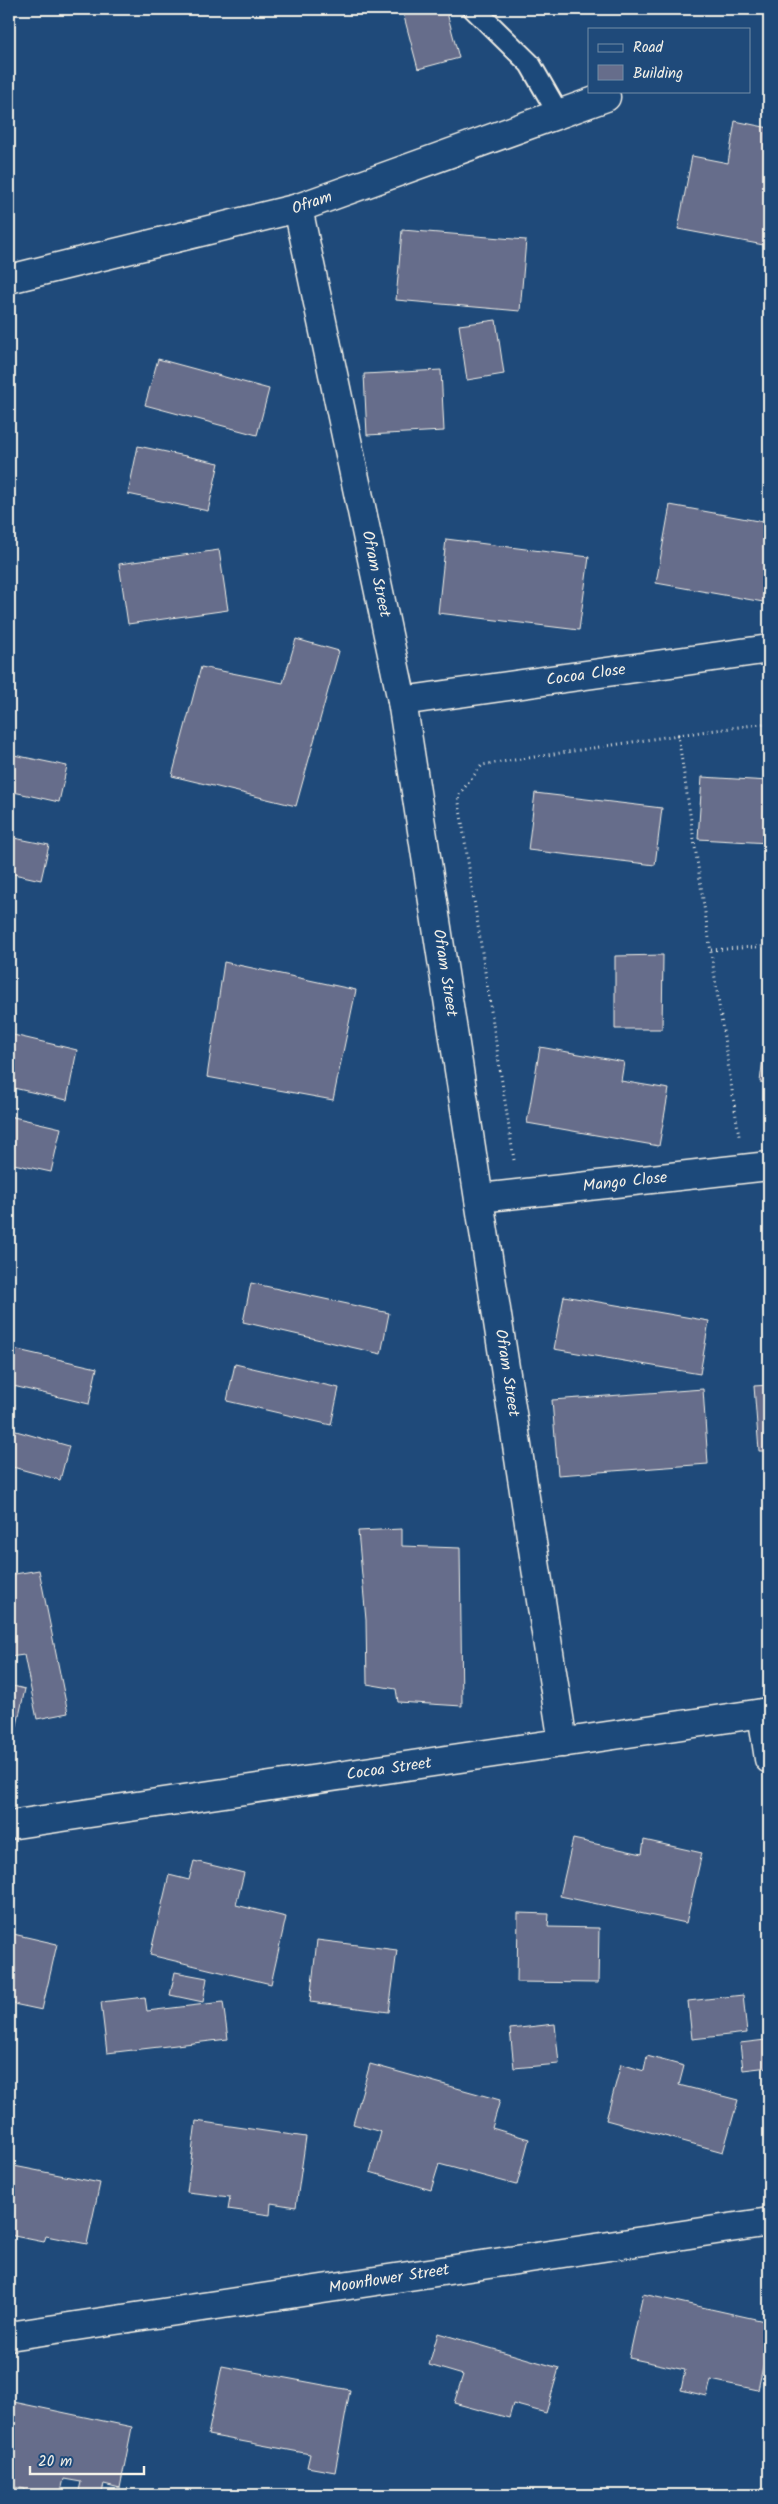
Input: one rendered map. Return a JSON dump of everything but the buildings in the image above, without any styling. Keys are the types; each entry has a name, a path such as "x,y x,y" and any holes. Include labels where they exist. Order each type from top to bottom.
{"street":[{"name":"Ofram","path":"9,279 298,208 606,97"},
{"name":"Ofram Street","path":"298,208 402,701 563,1743"},
{"name":"Cocoa Close","path":"402,701 769,649"},
{"name":"Mango Close","path":"480,1198 757,1168"},
{"name":"Cocoa Street","path":"9,1825 766,1713"},
{"path":"766,1713 769,1760"},
{"name":"Moonflower Street","path":"9,2336 769,2222"}],"lane":[{"path":"474,9 530,64 558,113"}],"path":[{"path":"520,1193 458,796 482,765 769,722"},
{"path":"678,735 711,950 757,1168"},
{"path":"711,950 769,946"}]}
